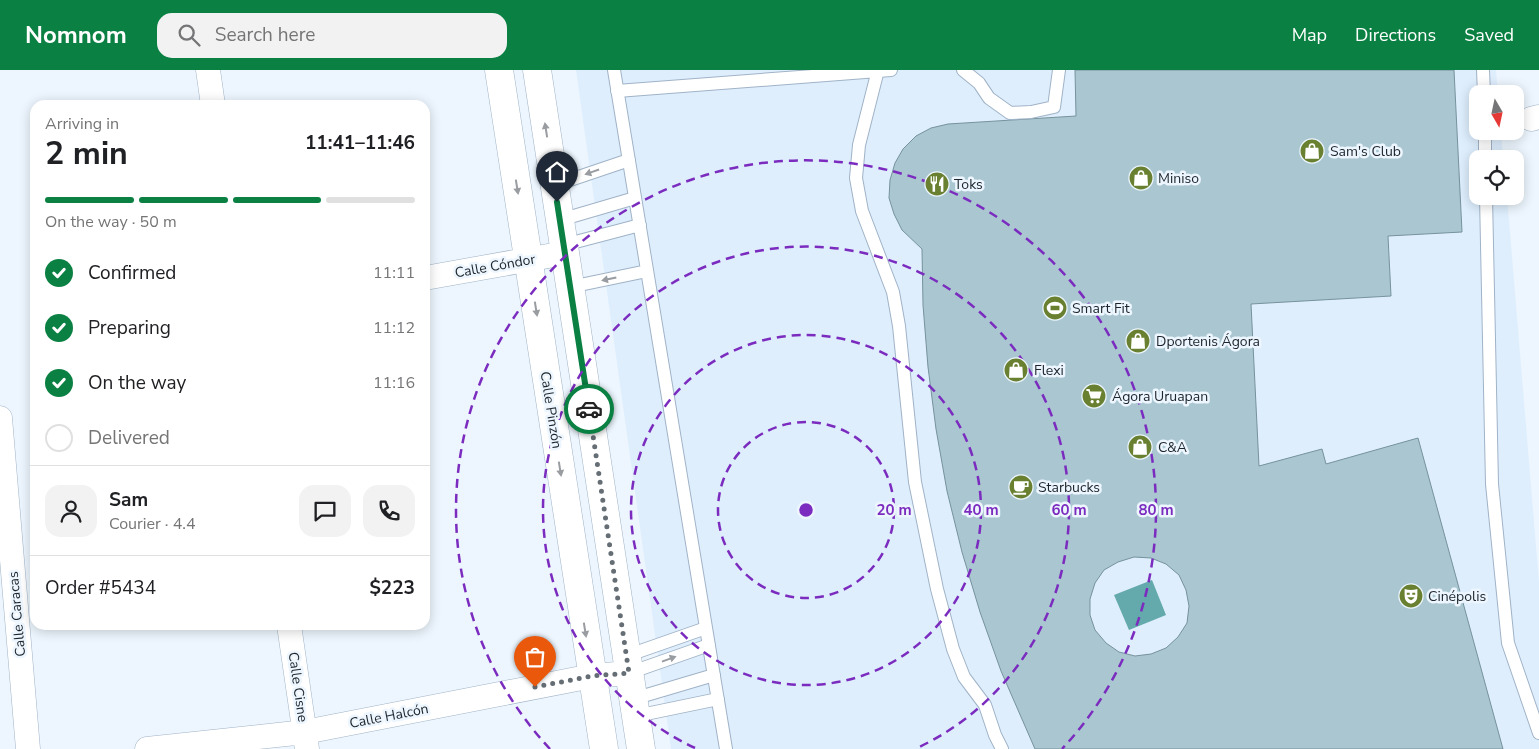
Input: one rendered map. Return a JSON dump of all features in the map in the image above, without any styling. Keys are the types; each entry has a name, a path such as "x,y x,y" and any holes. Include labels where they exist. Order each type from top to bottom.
{"main road":[{"name":"Calle Pinzón","path":"499,70 604,749"},
{"path":"537,70 641,749"}],"street":[{"path":"208,70 212,100"},
{"name":"Calle Cóndor","path":"430,277 528,260 563,239"},
{"name":"Calle Caracas","path":"0,418 28,749"},
{"name":"Calle Cisne","path":"290,630 306,741"},
{"name":"Calle Halcón","path":"147,749 306,741 592,676 631,686"}],"lane":[{"path":"614,70 726,749"},
{"path":"878,70 859,145 856,178 862,212 893,292 899,326 915,482 937,589 953,649 964,677 984,705 1002,749"},
{"path":"617,91 891,70"},
{"path":"963,70 979,83 989,98 1010,112 1031,112 1054,107 1059,70"},
{"path":"1484,70 1484,85"},
{"path":"554,185 629,160"},
{"path":"563,239 635,198"},
{"path":"1486,205 1492,484 1508,643 1539,733"},
{"path":"563,239 640,225"},
{"path":"570,287 647,271"},
{"path":"631,686 706,628"},
{"path":"631,686 709,645"},
{"path":"631,686 714,675"},
{"path":"631,686 718,699"}],"shaded area":[{"path":"576,70 1496,70 1497,85 1469,85 1469,140 1502,140 1502,150 1469,150 1469,205 1508,205 1539,582 1539,749 671,749"}],"water":[{"path":"1152,580 1166,615 1129,630 1114,595"}],"building":[{"name":"Ágora Uruapan","path":"1075,70 1454,70 1462,232 1388,236 1391,296 1251,304 1259,466 1322,449 1326,464 1418,438 1503,749 1035,749 1001,671 980,612 962,552 947,491 936,429 923,305 922,249 902,230 894,214 889,198 890,180 895,163 903,149 916,136 931,128 948,124 1076,116","holes":["1134,557 1151,558 1166,564 1179,575 1186,590 1189,606 1187,623 1178,637 1166,648 1151,654 1135,656 1119,652 1106,643 1095,630 1090,615 1090,599 1095,583 1104,570 1118,562"]}],"way so far":[{"path":"535,687 592,676 629,673 589,409"}],"place":[{"name":"Sam's Club","path":"1312,151"},
{"name":"Miniso","path":"1141,178"},
{"name":"Toks","path":"937,184"},
{"name":"Smart Fit","path":"1055,308"},
{"name":"Dportenis Ágora","path":"1138,341"},
{"name":"Flexi","path":"1016,370"},
{"name":"Ágora Uruapan","path":"1094,396"},
{"name":"C&A","path":"1140,447"},
{"name":"Starbucks","path":"1021,487"},
{"name":"Cinépolis","path":"1411,596"}],"route":[{"path":"557,202 589,409"}]}
